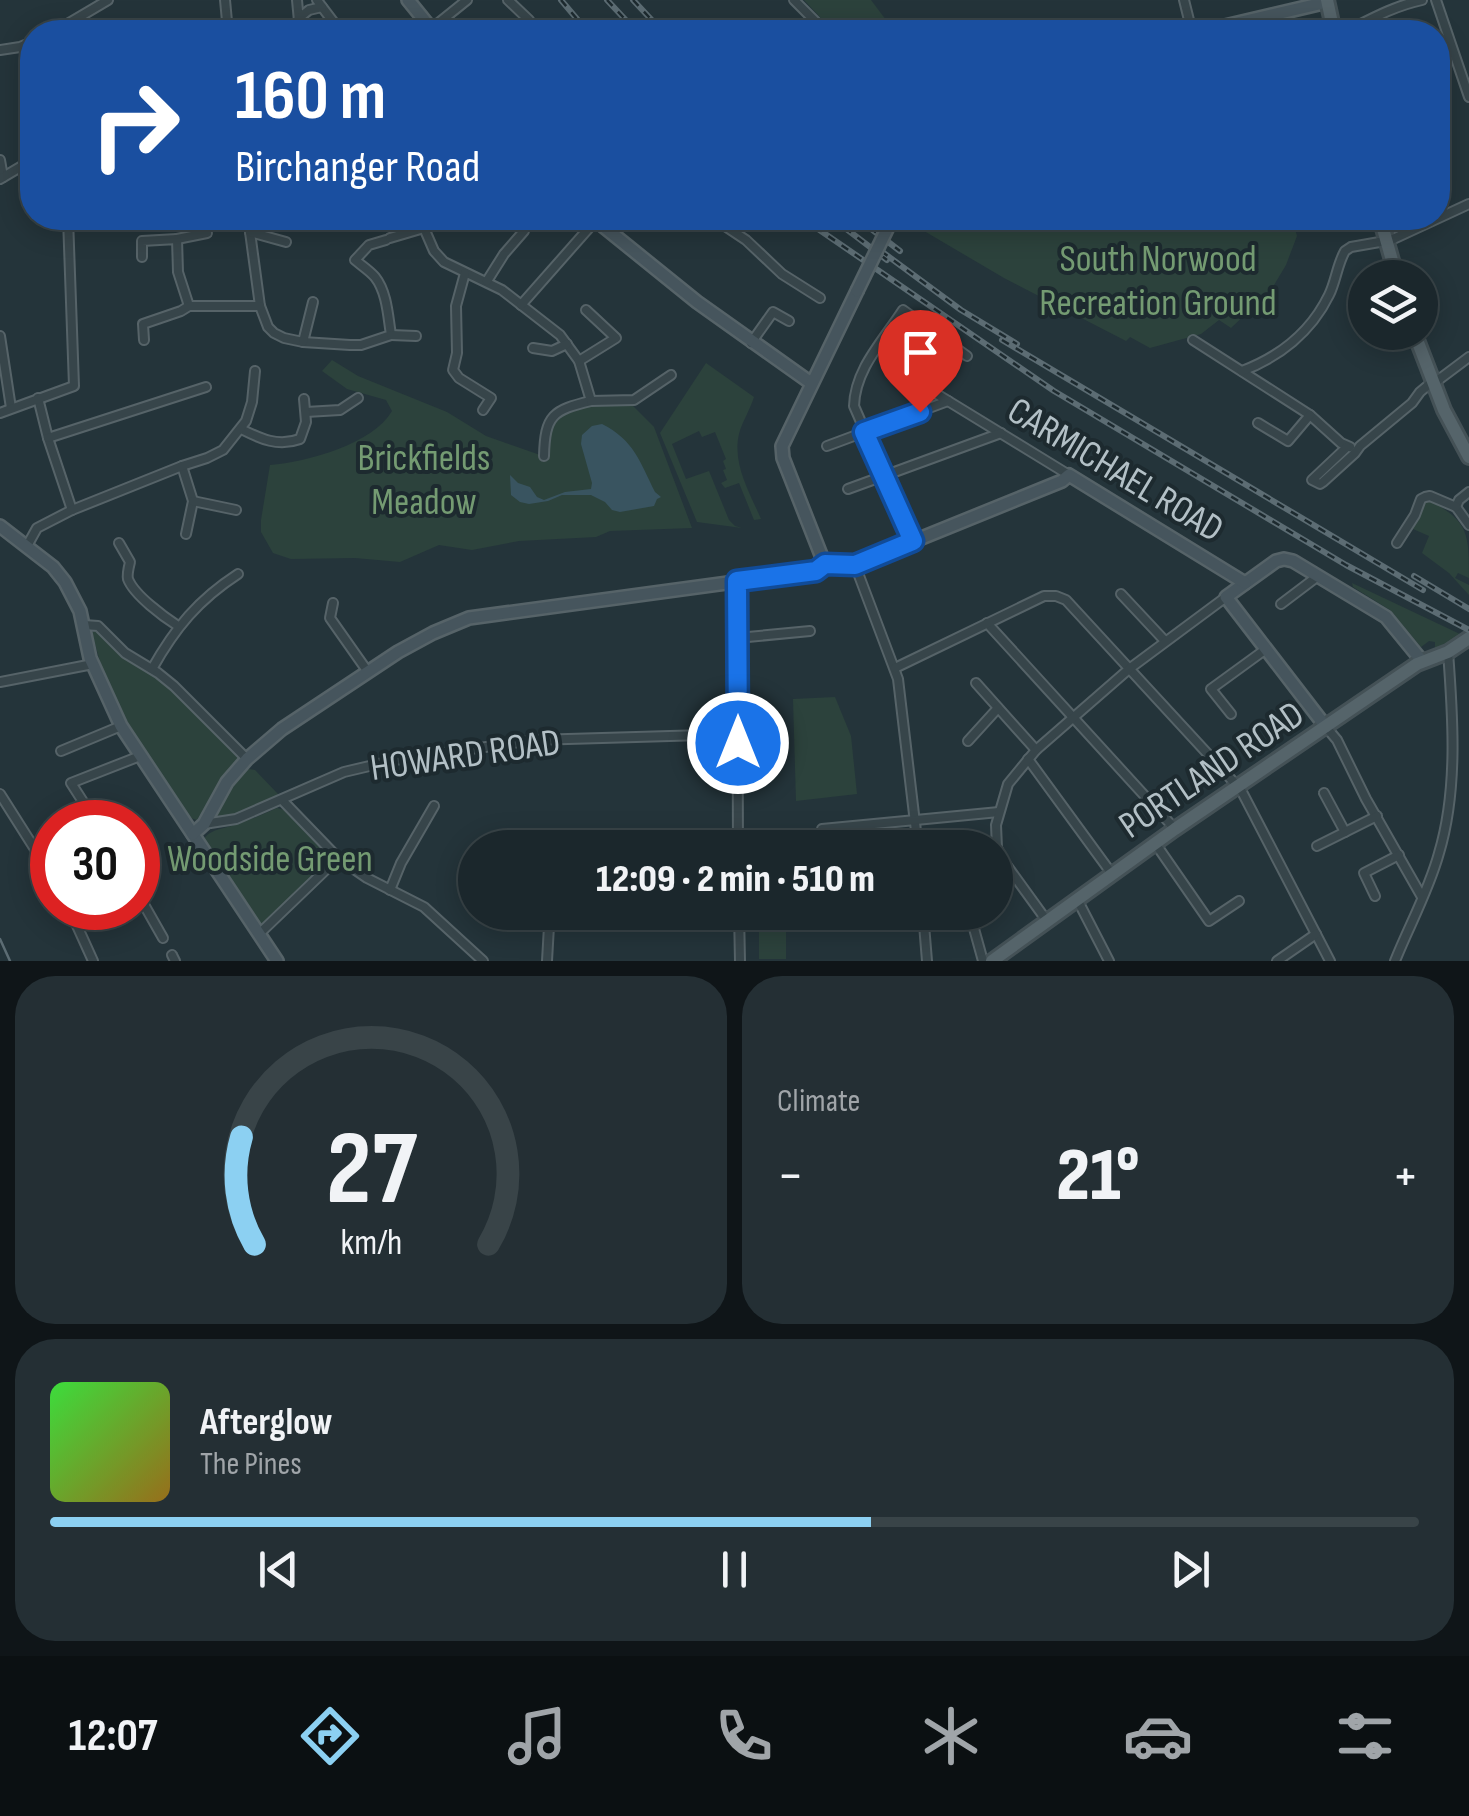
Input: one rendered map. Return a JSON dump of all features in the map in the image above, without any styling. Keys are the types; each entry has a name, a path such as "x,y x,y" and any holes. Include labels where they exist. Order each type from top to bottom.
{"main road":[{"path":"1383,230 1392,260"},
{"path":"1421,350 1469,457"},
{"name":"PORTLAND ROAD","path":"1001,958 1155,843 1422,660 1448,652 1468,640"}],"street":[{"path":"74,20 108,0"},
{"path":"297,0 299,18"},
{"path":"408,0 423,20"},
{"path":"444,20 467,0"},
{"path":"508,0 529,20"},
{"path":"794,0 814,20"},
{"path":"1261,20 1327,0"},
{"path":"1368,20 1422,0"},
{"path":"299,18 319,3"},
{"path":"1450,41 1469,96"},
{"path":"0,160 2,178"},
{"path":"0,414 74,386 68,230"},
{"path":"391,335 385,300 375,276 355,260 369,245 417,230"},
{"path":"425,230 439,257 449,266 487,282 560,335 579,360 591,402"},
{"path":"521,304 585,230"},
{"path":"607,230 751,343 811,383"},
{"path":"731,230 782,274 820,298"},
{"path":"825,564 782,451 784,438 887,230"},
{"path":"1242,371 1288,347 1310,324 1329,296 1345,251 1411,230"},
{"path":"286,242 250,232 260,306 274,333 303,342 362,344 391,335 416,336"},
{"path":"487,282 498,262 524,232"},
{"path":"142,257 142,241 176,240 207,233"},
{"path":"176,240 178,272 189,306"},
{"path":"465,273 456,306 458,353 453,370 454,375 491,398 483,410"},
{"path":"303,342 313,302"},
{"path":"144,340 143,324 189,306 260,306"},
{"path":"579,360 616,338 586,310"},
{"path":"913,541 854,406 855,388 904,310 967,356"},
{"path":"751,343 774,312 789,321"},
{"path":"0,336 11,408"},
{"path":"1193,340 1310,415 1347,447"},
{"path":"533,348 552,351 567,344"},
{"path":"1360,446 1347,447 1312,480 1324,482 1360,446 1469,357"},
{"path":"28,546 37,528 72,510 215,454 241,429 250,411 256,371"},
{"name":"CARMICHAEL ROAD","path":"904,374 1245,583"},
{"path":"544,456 548,425 560,409 591,402 634,400 671,375"},
{"path":"48,438 206,386"},
{"path":"38,398 72,510"},
{"path":"241,429 268,441 300,440 306,412 304,398"},
{"path":"306,412 340,410 358,398"},
{"path":"827,446 948,401"},
{"path":"1258,423 1288,441 1310,415"},
{"path":"848,489 1001,433"},
{"path":"182,466 194,501 186,534"},
{"path":"193,834 204,824 226,782 282,729 409,646 469,618 816,571 825,564 855,565 1062,481 1068,474"},
{"path":"1456,507 1469,492"},
{"path":"1397,543 1425,497 1456,507 1469,526"},
{"path":"194,501 233,510 227,522"},
{"path":"0,526 53,567 64,582 80,611 93,664 121,726 277,961"},
{"path":"119,544 130,562 129,580 154,611 178,626"},
{"path":"1047,921 999,853 995,837 1008,784 1036,750 1129,669 1273,563 1293,561 1386,618 1422,660"},
{"path":"855,565 901,696 917,830"},
{"path":"152,669 194,608 238,574"},
{"path":"1285,599 1318,576"},
{"path":"737,581 738,830"},
{"path":"1121,594 1165,641"},
{"path":"894,668 1044,596 1066,600 1238,786 1330,961"},
{"path":"1226,596 1336,740 1422,897"},
{"path":"334,603 330,618 368,672"},
{"path":"987,623 1175,829"},
{"path":"84,625 98,626 125,653 174,686 246,759"},
{"path":"737,638 810,631"},
{"path":"1231,714 1211,690 1266,649"},
{"path":"1395,961 1441,848 1450,792 1448,652"},
{"path":"0,674 1,682 93,664"},
{"path":"976,683 1036,750"},
{"path":"968,741 998,708"},
{"path":"61,751 121,726"},
{"name":"HOWARD ROAD","path":"204,824 236,819 367,765 538,740 738,734"},
{"path":"81,800 71,783 140,756"},
{"path":"1028,759 1112,874"},
{"path":"1324,793 1345,832"},
{"path":"0,794 30,841"},
{"path":"282,800 338,858 430,911 483,961"},
{"path":"390,890 434,806"},
{"path":"822,830 999,812"},
{"path":"1317,846 1376,816"},
{"path":"1155,843 1209,921 1239,900"},
{"path":"1375,896 1364,873 1399,854"},
{"path":"260,933 338,858"},
{"path":"1410,874 1422,881 1432,872"},
{"path":"1077,899 1109,961"},
{"path":"79,930 94,961"},
{"path":"158,930 163,938"},
{"path":"547,961 549,930"},
{"path":"739,930 740,961"},
{"path":"924,930 927,961"},
{"path":"974,930 982,961"},
{"path":"1277,961 1316,934"}],"green space":[{"path":"804,0 871,0 886,20 823,20"},
{"name":"South Norwood Recreation Ground","path":"922,230 1295,230 1297,236 1271,290 1231,328 1219,320 1201,334 1150,348 1130,337 1126,341 1004,278"},
{"name":"Brickfields Meadow","path":"332,360 358,376 447,412 486,436 543,456 558,406 630,403 654,427 692,528 610,531 596,537 519,541 472,550 439,545 400,562 291,559 273,553 261,532 270,465 302,460 355,442 383,423 392,411 386,400 347,389 322,371"},
{"path":"706,363 754,397 737,445 743,478 761,519 754,520 739,483 725,488 721,483 727,480 723,470 726,459 715,432 702,437 699,431 672,444 686,479 709,471 729,520 742,528 697,522 660,433"},
{"path":"1430,501 1453,515 1464,531 1469,578 1458,573 1455,578 1469,585 1469,595 1449,573 1422,553 1429,536 1413,529 1425,503"},
{"path":"1352,583 1462,635 1435,649 1435,642 1429,641 1421,647 1390,610"},
{"name":"Woodside Green","path":"95,629 119,652 161,680 239,755 197,820 188,814 125,723 104,676 92,633"},
{"path":"835,697 851,736 857,794 796,801 793,699"},
{"name":"Woodside Green","path":"249,769 255,770 277,797 215,818 225,789 231,788 233,781"},
{"name":"Woodside Green","path":"277,808 288,811 332,856 263,925 247,910 249,906 204,839 212,832"},
{"path":"759,930 786,930 786,959 759,959"}],"water":[{"path":"602,424 622,437 635,453 661,497 654,506 620,512 591,495 562,495 548,501 529,504 511,495 510,475 544,500 565,492 591,489 582,435 592,426"}],"tram line":[{"path":"0,939 10,961"}],"railway":[{"path":"561,0 578,20"},
{"path":"607,0 626,20"},
{"path":"633,0 652,20"},
{"path":"819,230 1054,391 1346,565 1469,630"},
{"path":"848,230 887,260"},
{"path":"873,230 900,251"},
{"path":"881,251 961,310 1017,344"},
{"path":"1002,340 1423,590"},
{"path":"1414,576 1469,609"}],"route":[{"path":"738,743 737,581 816,571 825,564 855,565 913,541 864,432 920,412"}]}
